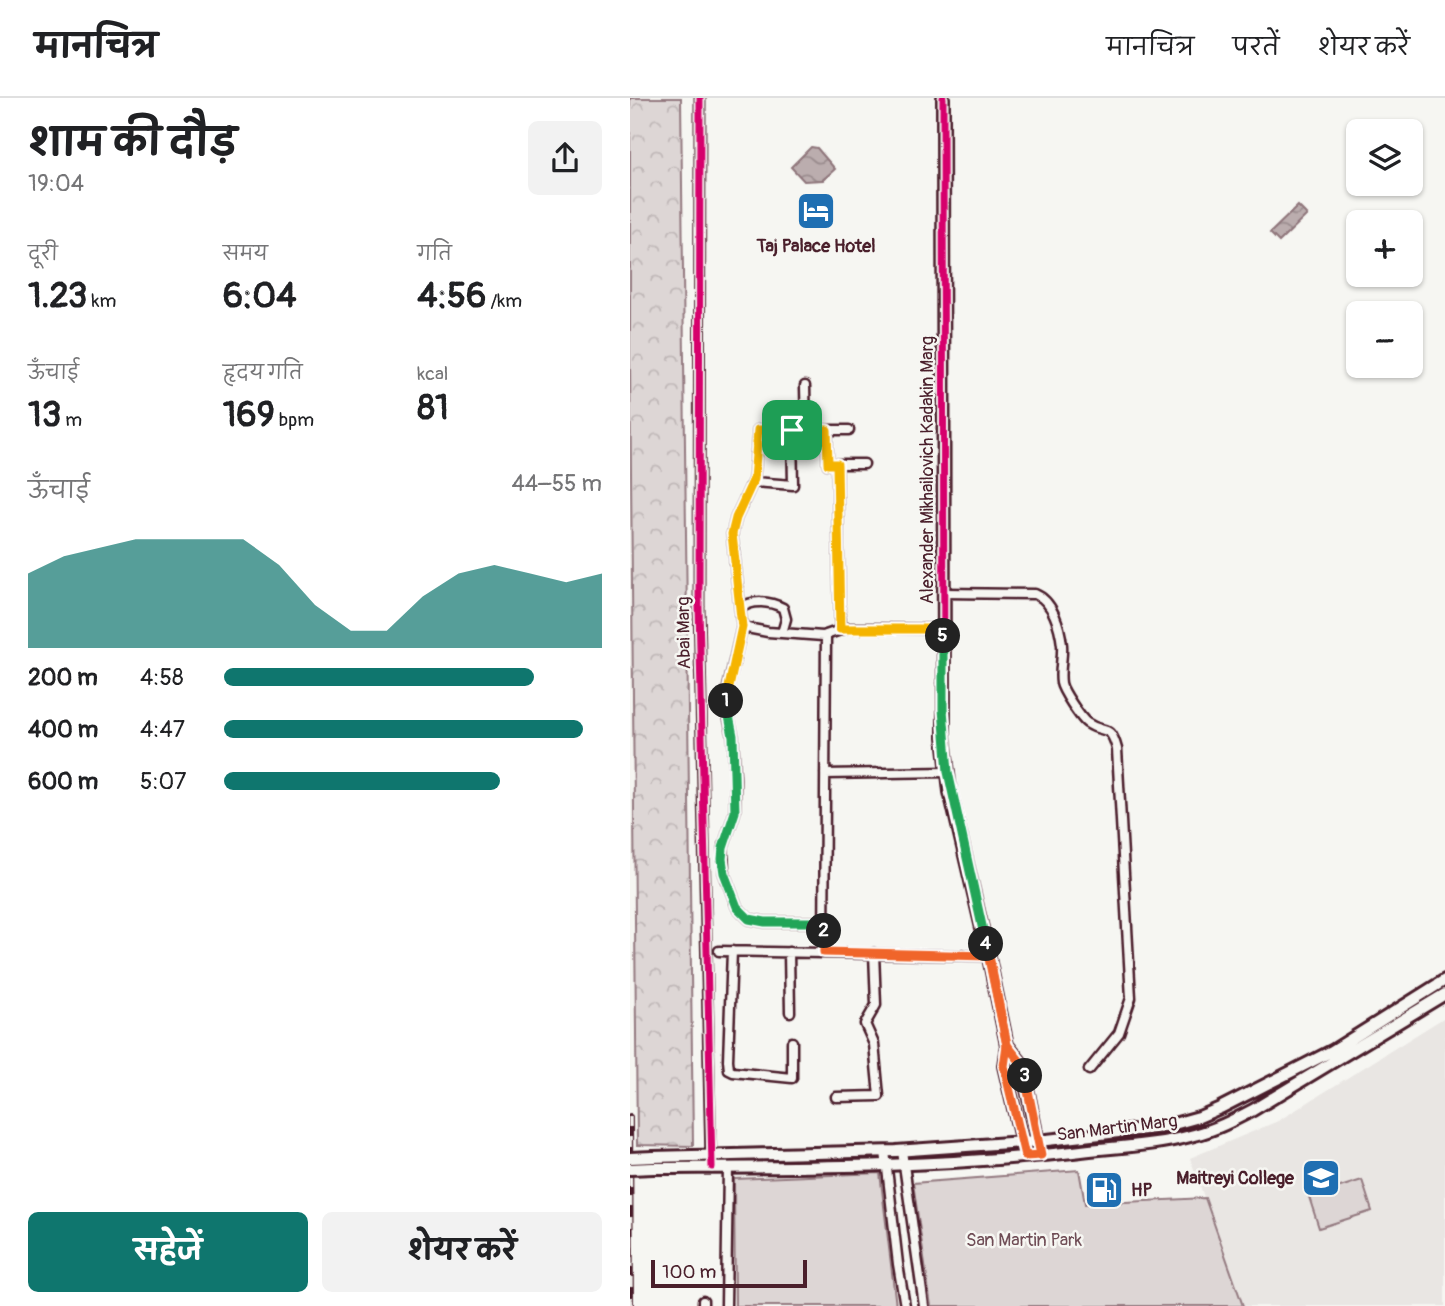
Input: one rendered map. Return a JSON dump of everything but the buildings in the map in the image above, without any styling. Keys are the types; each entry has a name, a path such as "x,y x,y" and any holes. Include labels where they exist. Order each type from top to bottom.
{"street":[{"name":"Abai Marg","path":"700,98 699,607 712,1167"},
{"name":"Alexander Mikhailovich Kadakin Marg","path":"943,98 943,709 948,772 1007,1045"},
{"path":"805,386 806,430"},
{"path":"824,922 765,922 749,919 737,907 724,873 723,848 735,812 733,736 726,697 742,627 732,534 736,518 753,482 758,430 849,430"},
{"path":"753,482 793,485 792,430"},
{"path":"827,430 828,464 864,464"},
{"path":"837,464 840,629"},
{"path":"943,593 1035,594 1043,597 1050,604 1062,644 1061,684 1084,720 1090,725 1106,729 1114,737 1117,749 1131,998 1119,1033 1089,1070"},
{"path":"740,609 755,602 774,603 783,607 786,619 782,633"},
{"path":"742,627 782,633 826,635 840,629 943,629"},
{"path":"824,952 826,635"},
{"path":"825,774 948,772"},
{"path":"719,951 989,956"},
{"path":"732,951 729,1070 792,1077 792,1042"},
{"path":"789,951 790,1012"},
{"path":"836,1097 879,1096 874,1044 865,1024 876,1005 874,953"},
{"name":"San Martin Marg","path":"630,1169 653,1162 711,1155 902,1151 1038,1142 1163,1127 1199,1117 1332,1051 1445,979"},
{"name":"San Martin Marg","path":"630,1158 712,1167 886,1166 1041,1155 1173,1140 1225,1124 1395,1026 1445,994"},
{"path":"1007,1045 1022,1064 1041,1155"},
{"path":"1007,1045 1004,1066 1025,1156"},
{"path":"885,1151 905,1306"},
{"path":"902,1151 924,1306"},
{"path":"726,1306 728,1167"}],"shaded area":[{"name":"Maitreyi College","path":"1445,1017 1445,1306 1243,1306 1190,1158 1278,1121"}],"green space":[{"path":"630,98 681,98 693,1146 637,1145"},
{"name":"San Martin Park","path":"1079,1170 1085,1204 1205,1198 1243,1306 931,1306 913,1183"},
{"path":"880,1173 896,1306 735,1306 734,1179"},
{"path":"1362,1180 1372,1211 1319,1228 1309,1197"}],"water":[{"path":"811,147 817,148 835,169 823,180 804,181 791,167"},
{"path":"1298,206 1307,215 1279,242 1270,233"}],"railway":[{"path":"630,1117 631,1306"}],"cycle path":[{"path":"700,98 699,607 712,1167"},
{"path":"943,98 944,737 950,792 1007,1045 1004,1066 1025,1156"}],"place":[{"name":"Taj Palace Hotel","path":"816,211"},
{"name":"Maitreyi College","path":"1321,1178"},
{"name":"HP","path":"1104,1190"}],"route":[{"path":"792,430 758,430 754,479 736,518 732,534 742,627 726,697 733,736 735,812 723,848 724,873 737,907 749,919 765,922 824,922 824,952 967,956 989,956 1007,1045 1022,1064 1041,1155 1025,1156 1004,1066 1007,1045 989,958 983,927 950,792 944,737 943,629 840,629 837,464 828,464 827,430 792,430"}]}
